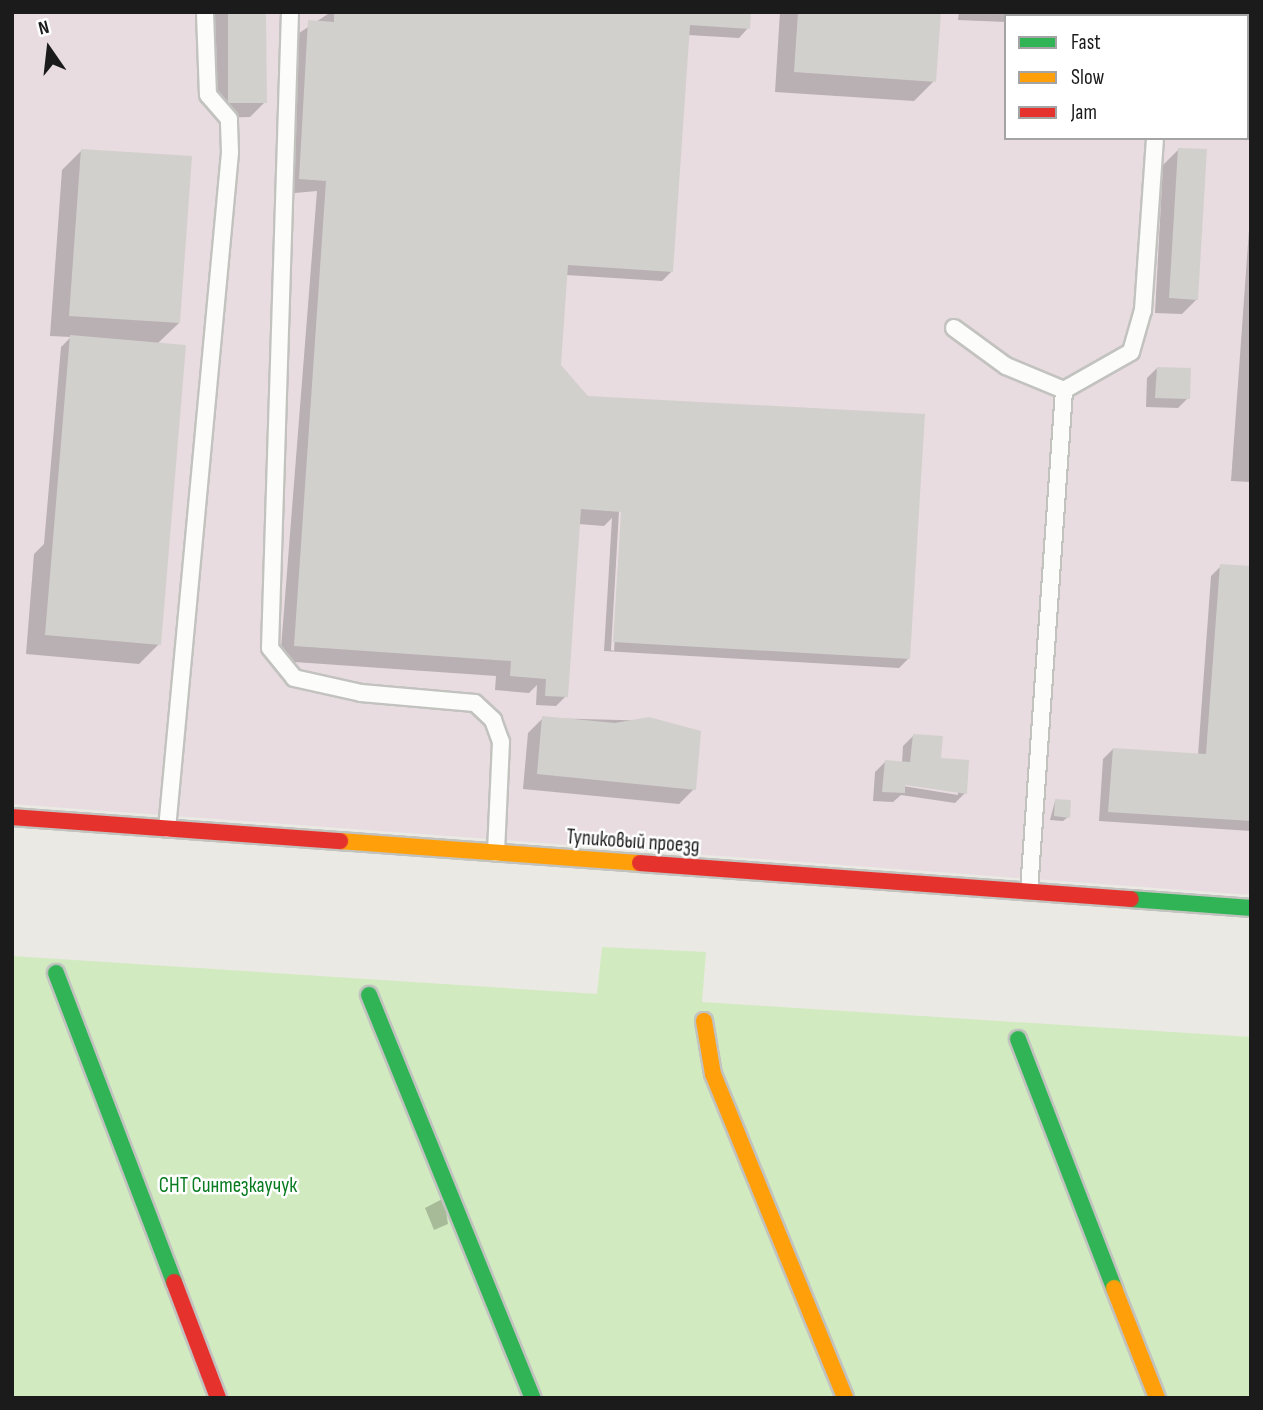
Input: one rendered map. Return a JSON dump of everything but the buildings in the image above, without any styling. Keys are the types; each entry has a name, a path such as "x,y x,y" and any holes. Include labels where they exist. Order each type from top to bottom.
{"street":[{"name":"Тупиковый проезд","path":"12,817 1251,908"},
{"path":"56,973 218,1398"},
{"path":"369,995 533,1398"},
{"path":"704,1021 713,1074 845,1398"},
{"path":"1018,1039 1157,1398"}],"lane":[{"path":"167,829 230,152 229,119 208,95 205,12"},
{"path":"290,12 270,648 294,678 361,693 475,703 493,720 501,742 496,853"},
{"path":"1064,390 1131,352 1143,310 1155,140"},
{"path":"954,327 1006,366 1064,390"},
{"path":"1029,891 1064,390"}],"shaded area":[{"path":"12,12 1251,12 1251,895 12,804"}],"green space":[{"name":"СНТ Синтезкаучук","path":"602,947 706,952 702,1002 1251,1037 1251,1398 12,1398 12,956 597,994"}],"traffic: fast":[{"path":"1131,899 1251,908"},
{"path":"56,973 174,1282"},
{"path":"369,995 533,1398"},
{"path":"1018,1039 1114,1288"}],"traffic: slow":[{"path":"340,841 640,863"},
{"path":"704,1021 713,1074 845,1398"},
{"path":"1114,1288 1157,1398"}],"traffic: jam":[{"path":"12,817 340,841"},
{"path":"640,863 1131,899"},
{"path":"174,1282 218,1398"}]}
